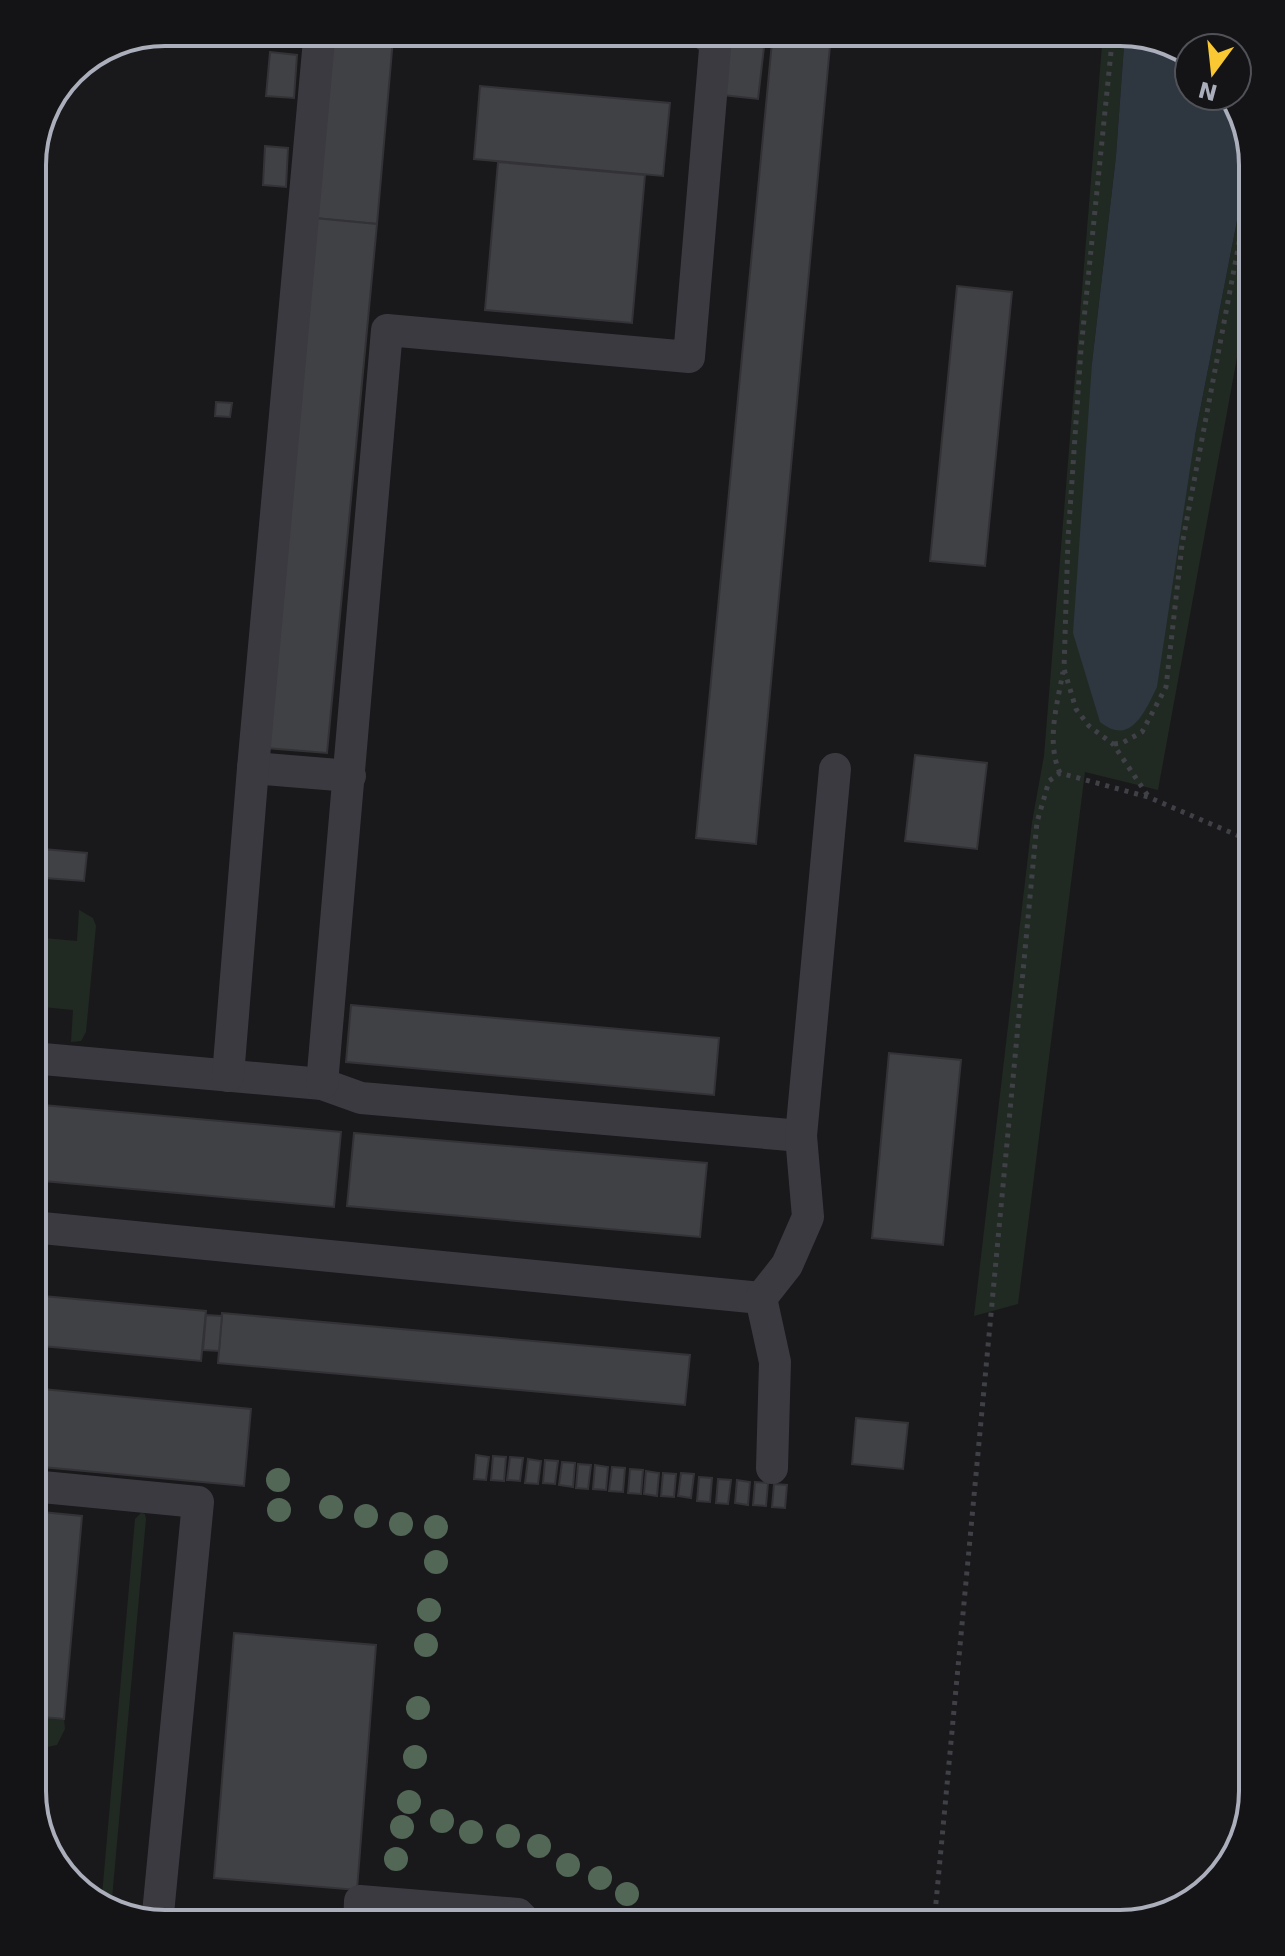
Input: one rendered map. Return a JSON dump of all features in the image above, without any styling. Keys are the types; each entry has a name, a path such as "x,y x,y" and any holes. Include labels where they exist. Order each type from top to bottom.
{"lane":[{"path":"228,1076 318,46"},
{"path":"322,1084 387,330 689,357 715,46"},
{"path":"253,768 350,776"},
{"path":"761,1298 787,1265 808,1217 801,1136 835,769"},
{"path":"46,1059 322,1084 361,1098 801,1136"},
{"path":"46,1228 761,1298"},
{"path":"761,1298 775,1362 772,1468"},
{"path":"46,1487 198,1502 158,1910"},
{"path":"360,1910 360,1901 469,1910"}],"path":[{"path":"1060,773 1053,757 1054,722 1064,669 1068,539 1081,349 1112,46"},
{"path":"1113,744 1122,743 1142,732 1166,687 1182,545 1239,243"},
{"path":"1064,669 1076,709 1089,726 1113,744 1148,797"},
{"path":"935,1910 1037,822 1049,781 1060,773"},
{"path":"1060,773 1148,797 1239,836"}],"shaded area":[{"path":"1102,46 1124,46 1116,156 1092,363 1195,436 1239,210 1239,347 1158,790 1085,772 1018,1304 974,1316 1032,822 1044,756"},
{"path":"1124,46 1128,46 1151,50 1173,59 1173,112 1226,112 1238,150 1239,210 1195,436 1157,687 1136,723 1120,730 1111,729 1100,722 1073,633 1092,363 1116,156"},
{"path":"79,910 93,918 96,926 86,1032 81,1041 71,1042 73,1010 46,1007 46,938 77,941"},
{"path":"141,1513 145,1514 112,1897 102,1891 135,1519"},
{"path":"46,1717 64,1719 65,1729 57,1745 47,1747"}],"building":[{"path":"329,46 392,46 377,224 314,218"},
{"path":"728,46 764,47 758,99 723,95"},
{"path":"772,46 830,46 756,844 696,838"},
{"path":"270,52 297,55 294,98 266,96"},
{"path":"480,86 670,103 663,176 474,159"},
{"path":"265,146 288,148 286,187 263,185"},
{"path":"498,162 645,175 632,323 485,310"},
{"path":"314,218 377,224 327,753 266,748"},
{"path":"957,286 1012,292 985,566 930,561"},
{"path":"216,402 232,403 230,417 215,416"},
{"path":"915,755 987,763 977,849 905,841"},
{"path":"46,849 87,853 84,881 46,878"},
{"path":"351,1005 719,1038 714,1095 346,1062"},
{"path":"889,1053 961,1060 943,1245 872,1238"},
{"path":"46,1105 341,1132 334,1207 46,1181"},
{"path":"354,1133 707,1163 700,1237 347,1206"},
{"path":"46,1296 206,1311 201,1361 46,1346"},
{"path":"222,1313 690,1355 685,1405 218,1363"},
{"path":"206,1315 222,1316 219,1351 203,1350"},
{"path":"46,1389 251,1409 244,1486 46,1467"},
{"path":"856,1418 908,1423 903,1469 852,1464"},
{"path":"476,1455 489,1457 486,1480 474,1479"},
{"path":"493,1456 506,1457 504,1481 491,1480"},
{"path":"510,1457 523,1458 520,1481 507,1480"},
{"path":"528,1459 541,1461 538,1484 525,1483"},
{"path":"545,1460 558,1461 555,1484 543,1483"},
{"path":"562,1462 575,1463 573,1487 559,1485"},
{"path":"578,1464 591,1465 588,1489 576,1488"},
{"path":"595,1465 608,1467 606,1490 593,1489"},
{"path":"612,1467 625,1468 623,1492 609,1491"},
{"path":"630,1469 643,1470 641,1494 628,1493"},
{"path":"646,1471 659,1473 657,1496 644,1494"},
{"path":"663,1473 676,1474 674,1497 661,1496"},
{"path":"681,1473 694,1474 691,1498 678,1496"},
{"path":"699,1477 712,1478 710,1502 697,1501"},
{"path":"718,1479 731,1480 728,1504 716,1503"},
{"path":"737,1480 750,1482 748,1505 735,1503"},
{"path":"755,1482 768,1483 766,1506 753,1505"},
{"path":"774,1484 787,1485 785,1508 772,1507"},
{"path":"46,1512 82,1516 64,1719 46,1717"},
{"path":"234,1633 376,1645 357,1890 214,1878"}]}
